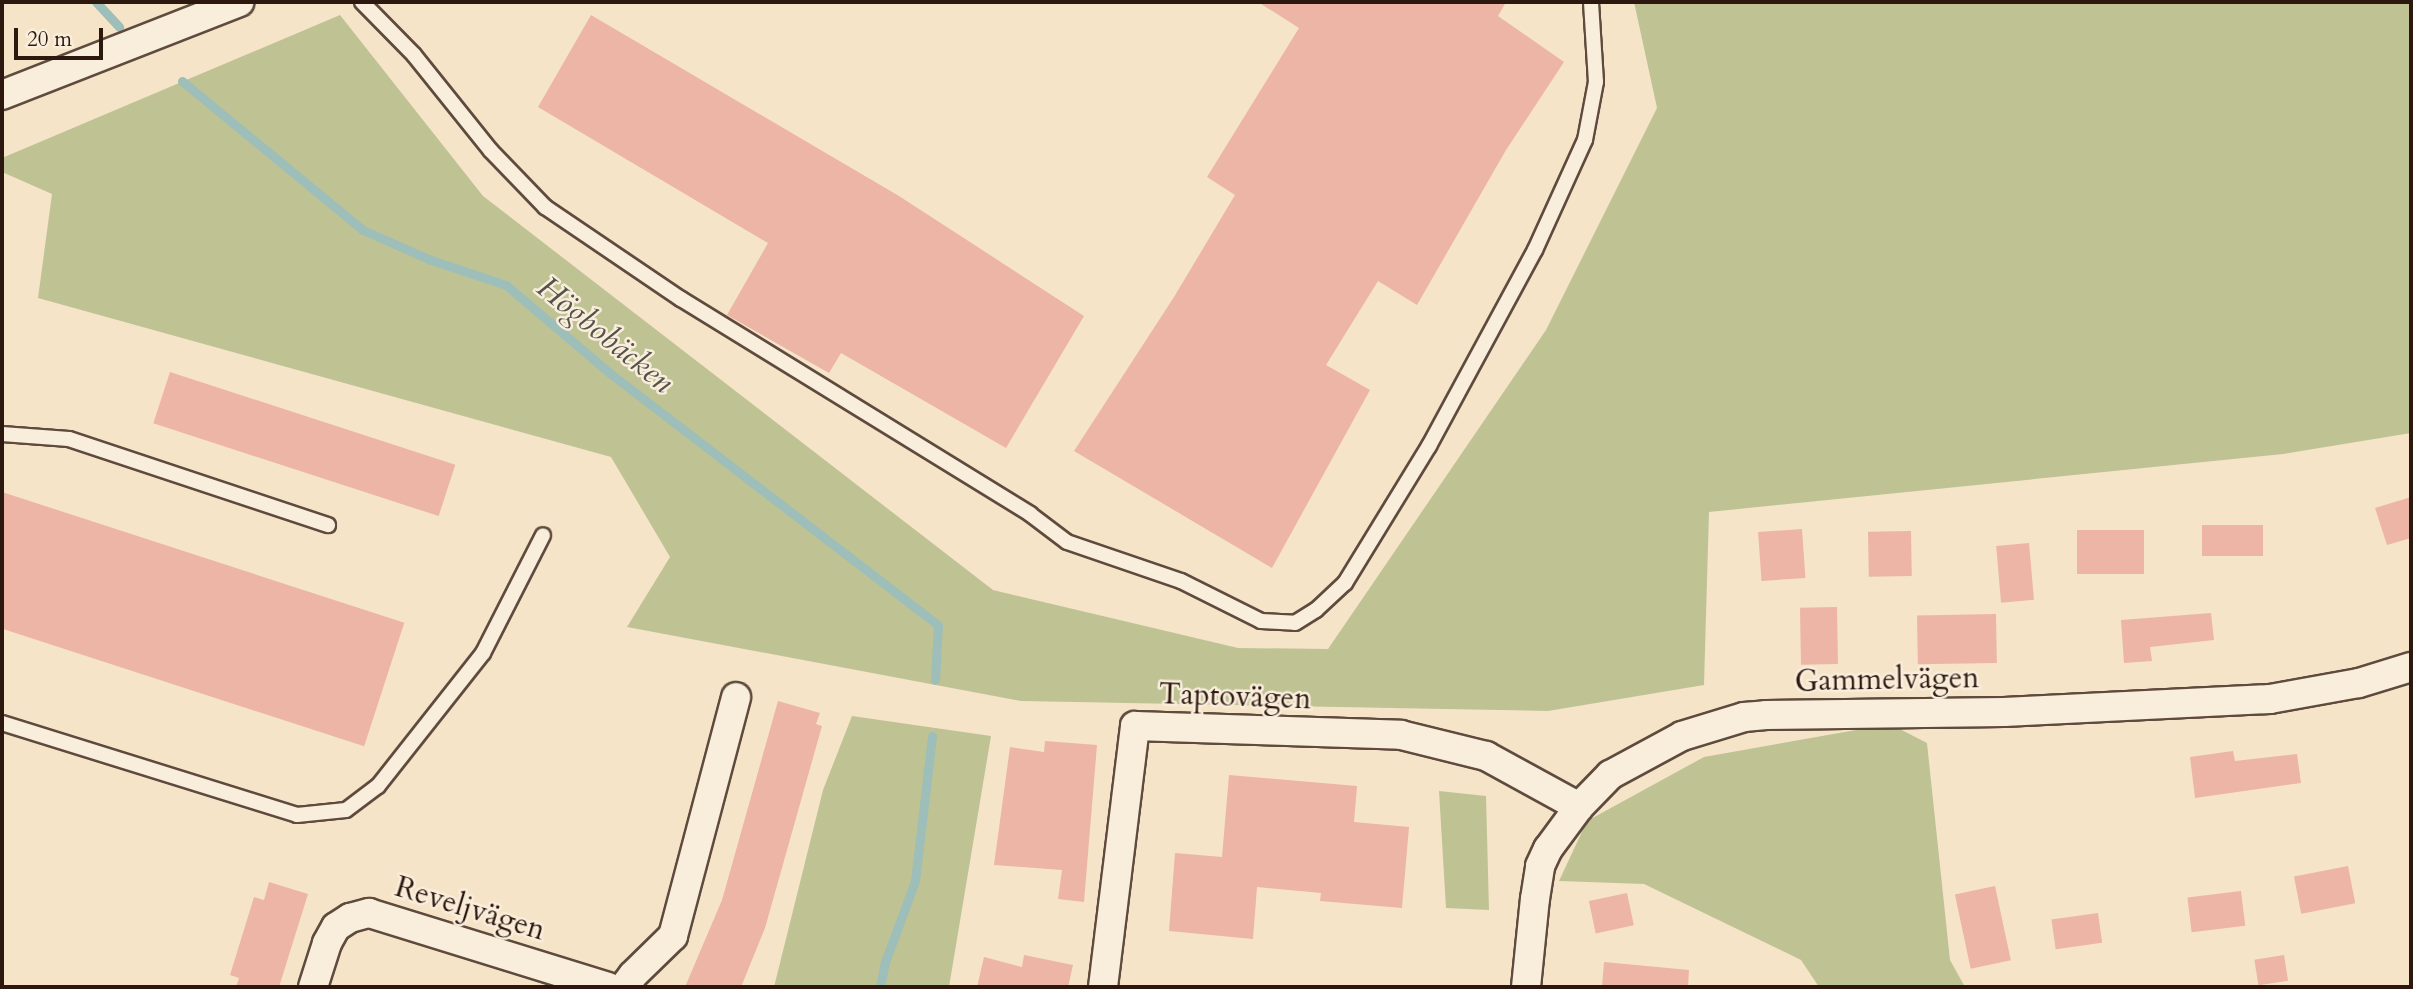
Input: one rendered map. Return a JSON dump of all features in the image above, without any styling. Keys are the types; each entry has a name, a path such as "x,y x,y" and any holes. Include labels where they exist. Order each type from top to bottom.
{"street":[{"path":"2,96 239,2"},
{"name":"Gammelvägen","path":"1526,987 1540,866 1548,849 1578,807 1616,770 1682,736 1744,717 2004,712 2270,699 2359,683 2411,667"},
{"path":"624,987 673,936 736,697"},
{"name":"Taptovägen","path":"1103,987 1135,726 1401,736 1486,756 1578,807"},
{"name":"Reveljvägen","path":"313,987 327,943 336,927 350,918 369,913 608,987"}],"lane":[{"path":"362,2 414,55 491,151 545,207 670,291 844,402 1030,514 1067,542 1181,581 1261,621 1295,623 1316,610 1345,583 1429,446 1535,250 1585,140 1596,82 1591,2"},
{"path":"2,434 69,439 328,525"},
{"path":"2,723 297,815 346,810 379,786 483,653 543,535"}],"green space":[{"path":"1634,2 2411,2 2411,433 2283,454 1709,512 1704,685 1548,711 1021,701 627,627 670,557 611,457 38,298 52,194 2,172 2,158 340,15 483,196 993,590 1238,648 1328,649 1546,330 1657,108"},
{"path":"852,716 991,736 949,987 774,987 823,790"},
{"path":"1890,724 1927,743 1950,960 1965,987 1819,987 1801,960 1644,884 1559,881 1587,821 1704,757"},
{"path":"1439,791 1486,796 1489,910 1446,908"}],"building":[{"path":"1258,2 1506,2 1498,16 1564,62 1506,150 1417,305 1378,281 1326,365 1370,390 1272,568 1074,451 1174,297 1235,195 1207,177 1299,28"},
{"path":"591,15 899,196 1084,316 1006,448 841,353 829,373 727,315 768,243 538,107"},
{"path":"170,372 455,465 439,516 153,423"},
{"path":"2,492 404,623 364,746 2,629"},
{"path":"2411,497 2411,538 2387,545 2375,508"},
{"path":"2202,525 2263,525 2263,556 2202,556"},
{"path":"1802,529 1805,578 1762,581 1758,532"},
{"path":"2077,530 2144,530 2144,574 2077,574"},
{"path":"1911,531 1912,576 1869,577 1868,532"},
{"path":"2029,543 2034,600 2001,603 1996,546"},
{"path":"1837,607 1838,664 1801,665 1800,608"},
{"path":"2211,613 2214,640 2150,647 2152,661 2124,663 2121,620"},
{"path":"1996,614 1997,663 1918,664 1917,615"},
{"path":"778,701 820,713 816,724 822,726 765,928 741,987 685,987 722,900"},
{"path":"1045,741 1097,745 1084,902 1058,899 1062,870 994,865 1010,747 1044,752"},
{"path":"2233,751 2235,761 2297,754 2301,783 2195,798 2190,757"},
{"path":"1229,775 1357,786 1354,822 1409,827 1402,908 1320,901 1321,893 1257,887 1253,939 1169,931 1175,853 1222,857"},
{"path":"2348,866 2355,903 2301,914 2294,876"},
{"path":"269,882 308,894 279,987 236,987 239,978 230,975 254,897 264,900"},
{"path":"1995,886 2011,960 1971,969 1955,895"},
{"path":"2241,891 2245,926 2192,932 2187,898"},
{"path":"1627,893 1634,925 1596,933 1589,901"},
{"path":"2098,913 2102,943 2056,949 2051,920"},
{"path":"1024,955 1073,965 1068,987 977,987 984,957 1022,967"},
{"path":"2284,955 2288,981 2258,985 2254,960"},
{"path":"1604,962 1689,970 1688,987 1602,987"}],"waterway":[{"name":"Högbobäcken","path":"96,2 119,27"},
{"name":"Högbobäcken","path":"182,81 363,230 431,260 506,285 611,374 938,625 935,680"},
{"name":"Högbobäcken","path":"880,987 885,962 915,881 932,736"}]}
